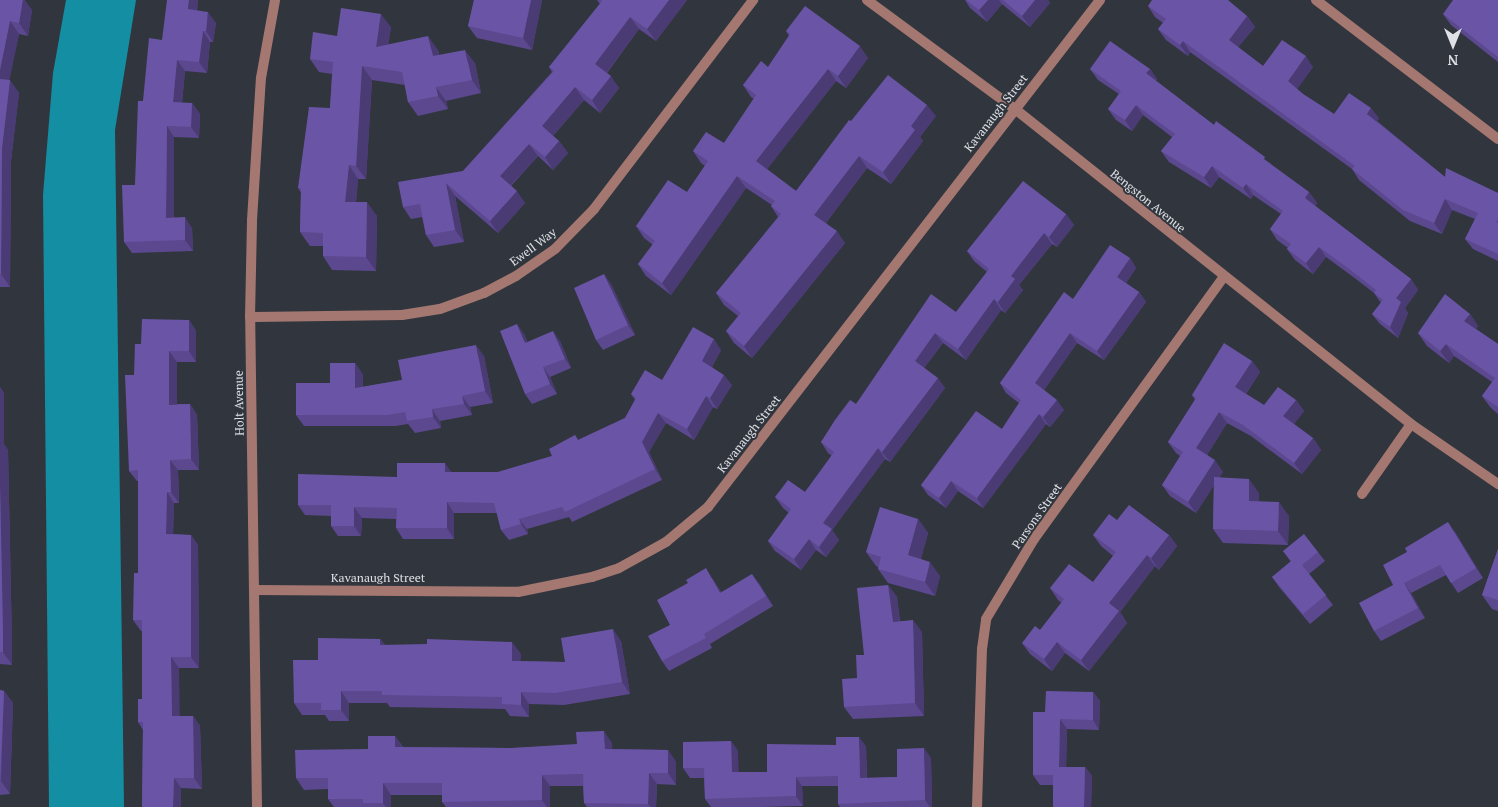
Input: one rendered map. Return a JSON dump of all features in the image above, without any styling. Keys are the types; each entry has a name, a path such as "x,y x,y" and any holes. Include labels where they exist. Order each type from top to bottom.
{"street":[{"name":"Holt Avenue","path":"257,807 250,317 260,78 274,0"},
{"name":"Ewell Way","path":"250,317 402,315 440,309 484,293 516,276 555,249 594,209 752,0"},
{"name":"Bengston Avenue","path":"867,0 1015,109 1223,278 1411,424 1498,484"},
{"name":"Kavanaugh Street","path":"255,590 518,592 592,577 620,568 666,542 708,507 1100,0"},
{"path":"1316,0 1498,139"},
{"name":"Parsons Street","path":"977,807 982,648 986,619 1034,539 1223,278"},
{"path":"1362,494 1411,424"}],"water":[{"path":"66,0 136,0 115,130 124,807 49,807 43,195 53,73"}],"building":[{"path":"0,0 23,0 19,23 10,21 0,70"},
{"path":"167,0 189,0 188,9 208,12 206,31 203,31 199,62 177,60 173,102 192,103 191,127 167,126 166,218 185,217 185,240 124,242 122,185 135,185 138,101 143,101 149,38 162,40"},
{"path":"474,0 531,0 523,38 468,26"},
{"path":"601,0 669,0 647,29 630,17 595,64 611,76 592,100 575,87 542,126 559,141 545,157 529,144 500,176 517,191 490,221 446,183 455,230 426,235 420,204 403,207 398,182 463,171 554,71 549,67"},
{"path":"966,0 988,0 979,10"},
{"path":"1003,0 1035,0 1022,16"},
{"path":"1152,0 1228,0 1247,16 1229,40 1263,66 1282,40 1306,56 1288,81 1303,94 1334,114 1349,93 1371,108 1367,114 1445,177 1446,168 1498,193 1498,219 1496,223 1498,223 1498,254 1465,239 1478,213 1445,199 1434,223 1403,210 1352,169 1355,166 1183,41 1180,45 1158,29 1166,19 1148,6"},
{"path":"1453,0 1498,0 1498,57 1443,14"},
{"path":"805,6 860,46 838,76 828,69 756,161 796,191 849,120 851,121 888,75 927,105 911,126 915,130 883,172 859,156 814,215 837,231 744,346 726,331 741,313 716,293 781,214 771,206 775,201 737,176 662,283 638,264 655,241 636,226 668,180 687,192 708,161 693,151 706,132 724,143 756,95 743,85 761,61 768,67 790,34 786,31"},
{"path":"341,8 381,14 376,47 428,36 433,56 465,50 472,80 436,87 438,96 408,102 402,72 362,66 356,166 349,165 345,202 367,202 366,257 323,256 323,233 300,232 301,188 298,188 309,107 330,108 333,62 310,59 313,32 337,36"},
{"path":"1110,41 1150,69 1146,73 1214,125 1216,121 1265,157 1264,159 1309,192 1305,198 1411,279 1396,298 1401,302 1390,327 1372,314 1383,300 1374,293 1376,290 1348,268 1319,247 1306,263 1287,249 1291,244 1270,229 1283,211 1246,184 1243,188 1212,166 1204,177 1161,151 1175,134 1136,105 1125,120 1108,109 1121,91 1090,69"},
{"path":"0,79 10,80 2,148 1,274 0,274"},
{"path":"1023,181 1066,214 1049,237 1044,233 1011,276 1015,279 998,302 994,299 958,349 935,333 915,361 938,378 882,452 878,448 823,523 832,529 819,547 809,539 794,559 768,541 791,509 775,497 788,480 805,492 834,452 821,442 835,420 850,400 856,404 931,294 956,312 989,269 967,251"},
{"path":"1110,245 1130,258 1117,277 1139,292 1097,351 1070,333 1035,383 1057,400 1043,417 1039,414 977,498 951,481 939,498 921,485 976,411 1002,429 1021,400 1000,383 1064,292 1073,299"},
{"path":"604,274 628,325 596,340 574,288"},
{"path":"1445,294 1470,314 1464,321 1498,344 1498,407 1482,396 1495,378 1446,344 1440,351 1418,333"},
{"path":"142,319 189,320 189,351 169,351 169,405 190,404 191,459 170,460 171,492 167,492 166,534 191,535 191,657 171,657 172,716 193,716 194,778 174,778 173,807 142,807 143,722 138,722 138,699 142,699 142,620 133,620 134,573 138,573 138,470 129,471 125,375 134,375 135,344 141,344"},
{"path":"517,324 525,343 553,331 565,359 543,367 550,384 525,394 500,331"},
{"path":"693,327 714,339 702,361 724,375 710,398 706,396 687,429 658,413 642,442 655,469 565,512 562,507 519,519 521,524 501,530 494,503 447,502 447,528 396,528 397,508 354,507 354,526 331,526 331,505 298,505 298,474 397,477 397,463 445,463 445,472 498,472 552,456 549,449 575,435 578,440 625,418 636,398 631,394 645,370 662,380"},
{"path":"1224,343 1252,361 1235,387 1264,405 1278,387 1296,400 1283,416 1313,438 1294,463 1243,425 1219,412 1196,448 1215,460 1188,502 1162,485 1183,452 1168,442 1196,398 1192,395"},
{"path":"476,345 485,391 462,396 464,404 432,409 433,417 407,421 405,412 387,415 296,415 296,383 330,383 330,363 355,363 355,388 402,380 398,360"},
{"path":"1214,477 1249,479 1249,501 1279,502 1278,531 1213,529"},
{"path":"0,483 3,633 3,652 0,652"},
{"path":"1129,505 1169,535 1151,558 1147,555 1109,603 1119,611 1081,660 1057,642 1044,659 1022,643 1035,626 1040,630 1064,599 1050,588 1069,564 1093,582 1116,552 1093,535 1109,514 1117,520"},
{"path":"880,507 918,519 908,555 930,562 925,582 878,569 881,557 866,552"},
{"path":"1448,522 1476,568 1451,583 1440,565 1404,583 1418,608 1374,631 1359,603 1393,585 1383,565 1407,552 1405,548"},
{"path":"1304,534 1318,552 1302,565 1326,595 1303,614 1272,577 1291,561 1283,551"},
{"path":"1498,549 1498,600 1482,595"},
{"path":"706,568 720,593 752,574 766,596 704,634 706,638 662,661 648,636 670,625 657,600 688,583 686,580"},
{"path":"888,585 893,622 913,620 915,703 844,707 842,679 857,678 856,655 864,655 857,588"},
{"path":"613,629 622,682 555,693 521,692 521,705 502,704 502,697 382,695 382,691 341,691 341,710 321,710 321,703 294,703 293,660 318,660 318,638 380,639 380,645 427,644 427,639 512,642 512,661 565,662 561,638"},
{"path":"0,690 4,691 0,782"},
{"path":"1046,691 1093,692 1093,720 1060,719 1059,767 1085,767 1084,807 1053,807 1053,775 1033,775 1033,712 1045,712"},
{"path":"604,731 605,749 668,750 668,773 649,773 648,804 584,803 583,774 542,775 542,800 442,802 442,783 383,783 383,803 363,803 363,799 328,799 328,778 296,778 295,750 368,749 368,736 395,736 395,747 512,748 577,744 576,732"},
{"path":"836,737 859,737 860,778 897,777 897,749 924,748 925,800 838,804 838,776 796,777 796,796 705,799 704,768 683,768 683,742 731,741 732,772 767,772 767,744 836,745"}]}
